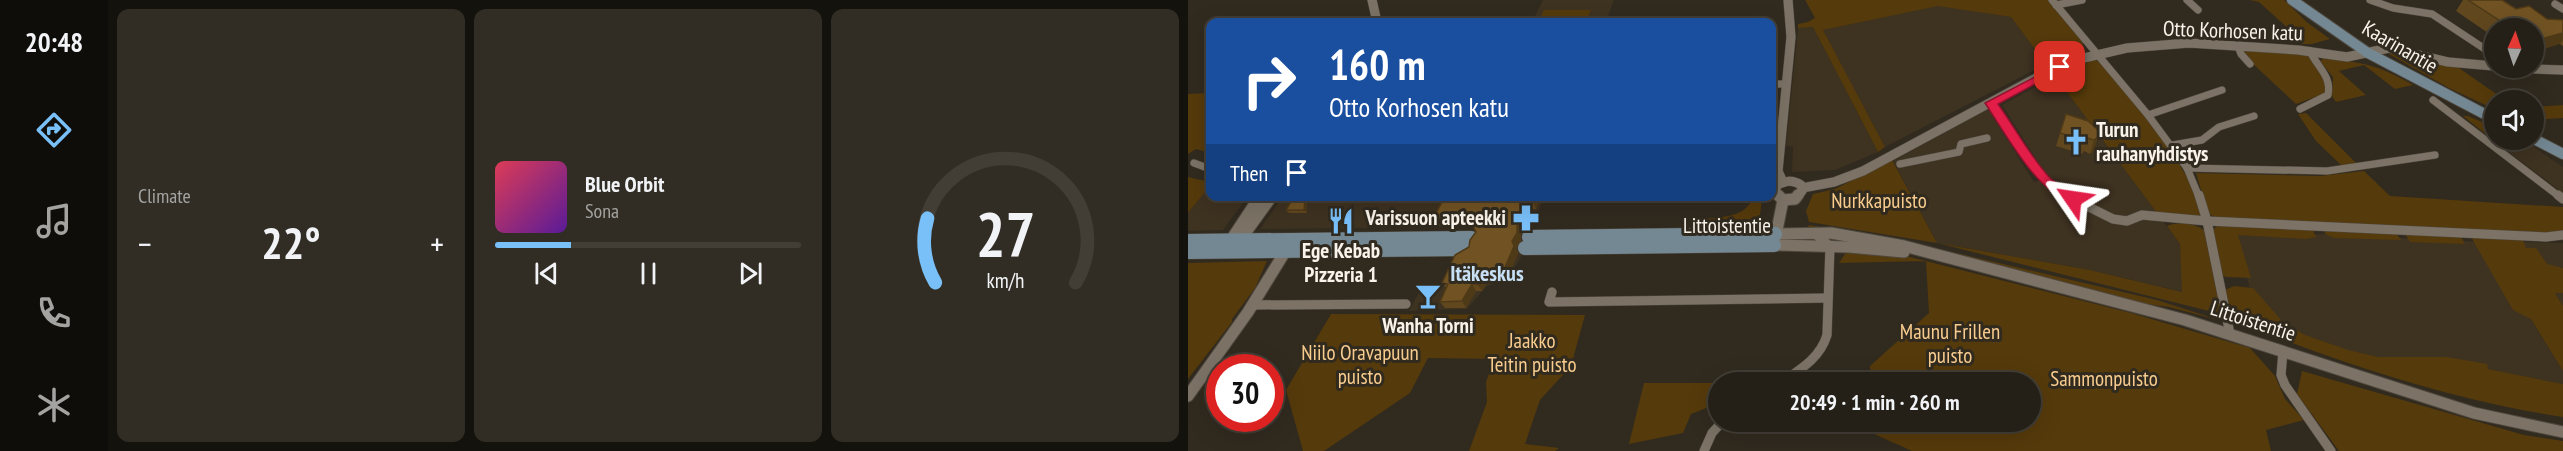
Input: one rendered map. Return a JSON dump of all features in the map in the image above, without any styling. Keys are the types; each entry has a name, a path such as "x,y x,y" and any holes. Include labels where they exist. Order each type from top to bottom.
{"main road":[{"name":"Kaarinantie","path":"2292,0 2368,52 2484,114"},
{"path":"2544,144 2563,154"},
{"name":"Littoistentie","path":"1527,242 1775,239"},
{"path":"1188,241 1289,245 1469,243"},
{"path":"1188,252 1232,244 1289,245"}],"street":[{"path":"1372,0 1376,18"},
{"path":"1776,187 1795,182 1802,188 1801,194 1796,199 1784,200 1777,196 1776,187 1791,28 1788,0"},
{"path":"2054,2 2082,0"},
{"path":"2187,0 2198,10"},
{"path":"2370,0 2393,8 2423,11 2434,15 2484,49"},
{"path":"2054,2 2173,145 2187,168 2196,186 2207,221 2230,334"},
{"path":"2555,4 2563,9"},
{"name":"Otto Korhosen katu","path":"1802,188 1834,182 1863,171 2047,72 2097,54 2158,44 2189,43 2310,51 2348,57 2382,48 2395,48 2448,62 2484,65"},
{"path":"2238,46 2241,54 2250,63"},
{"path":"2300,109 2328,95 2330,88 2329,79 2310,51"},
{"path":"2544,69 2563,70"},
{"path":"1776,84 1786,84"},
{"path":"2148,115 2222,90"},
{"path":"2433,100 2563,200"},
{"path":"1991,103 2045,180 2058,192 2113,219 2127,221 2142,215 2207,221 2546,237 2563,235"},
{"path":"2173,145 2202,140 2219,127 2254,116"},
{"path":"1900,164 1959,152 1961,144 1987,138"},
{"path":"2187,168 2324,171 2435,155"},
{"path":"1194,163 1206,168"},
{"path":"1775,239 1784,200"},
{"path":"1232,244 1263,201"},
{"path":"1797,372 1809,364 1822,350 1827,335 1830,246 1826,240 1813,233"},
{"name":"Littoistentie","path":"1775,239 1813,233 1852,236 1905,246 1928,254 2147,309 2439,403 2510,422 2563,432"},
{"path":"1830,246 1852,236"},
{"name":"Littoistentie","path":"1775,239 1928,254"},
{"path":"1188,396 1252,305 1289,245"},
{"path":"1552,291 1549,302 1828,298"},
{"path":"1252,305 1406,304"},
{"path":"2283,351 2281,375 2285,385 2331,451"},
{"path":"1704,451 1713,432"}],"shaded area":[{"path":"1543,0 1614,0 1607,18 1534,18"},
{"path":"1938,5 2011,17 2046,64 1885,147 1822,30"},
{"path":"1813,27 1878,152 1835,170 1792,172 1793,147 1786,146 1798,28"},
{"path":"2055,76 2180,244 2183,292 2090,270 1937,243 1893,161 1988,109 2034,182 2048,178 2002,105"},
{"path":"2538,150 2563,167 2563,193 2507,151"},
{"path":"1206,191 1206,201 1244,201 1223,230 1188,231 1188,213"},
{"path":"1280,201 1542,201 1520,259 1507,280 1487,286 1467,309 1409,311 1424,283 1442,284 1454,260 1463,260 1476,227 1260,229"},
{"path":"2235,230 2483,242 2563,371 2563,384 2488,369 2383,362 2295,335 2252,297"},
{"path":"2523,242 2563,243 2563,306 2526,248"}],"green space":[{"path":"1805,0 2049,0 2084,41 2081,49 2046,64 2011,17 1938,6 1823,30 1885,147 1878,152 1813,27 1798,28 1798,24 1815,18"},
{"path":"2250,0 2284,0 2308,23 2330,39 2302,44 2303,42 2259,2"},
{"path":"1544,10 1591,10 1588,18 1540,18"},
{"path":"2242,50 2303,53 2320,70 2326,93 2296,104 2252,63"},
{"path":"2389,54 2459,68 2491,90 2484,90 2484,104 2449,88"},
{"path":"2324,58 2370,66 2413,85 2395,89 2364,65 2339,71 2366,95 2336,102 2332,96 2333,77 2320,61"},
{"path":"2093,60 2099,61 2125,92 2178,162 2199,204 2200,218 2157,213 2055,76"},
{"path":"1206,93 1206,152 1196,149 1188,154 1188,94"},
{"path":"2563,105 2563,118 2544,119 2544,106"},
{"path":"2306,113 2357,164 2342,166 2316,141 2298,114"},
{"path":"2463,116 2484,123 2484,133"},
{"name":"Nurkkapuisto","path":"1892,160 1937,243 1809,222 1806,211 1813,194 1835,189"},
{"path":"2364,171 2390,196 2563,207 2563,232 2543,234 2216,218 2208,213 2196,173 2320,176"},
{"path":"1188,177 1206,181 1206,191 1188,213"},
{"path":"1751,201 1762,201 1760,216 1756,222 1700,225 1701,219 1732,215 1750,204"},
{"path":"2181,223 2191,224 2204,230 2221,314 1937,243 2090,270 2182,292 2180,244 2167,226"},
{"path":"1809,225 1905,241 2157,300 2222,321 2169,307 2146,304 1807,229"},
{"path":"2217,226 2313,230 2316,237 2306,239 2238,235 2251,278 2226,277 2222,275 2212,231"},
{"path":"2324,230 2396,233 2401,240 2334,238 2325,234"},
{"path":"2405,234 2461,237 2465,244 2410,242"},
{"path":"2471,237 2523,240 2526,248 2536,248 2547,264 2563,268 2563,293 2555,293 2563,306 2563,371 2531,319 2513,310"},
{"path":"1852,250 1906,256 1926,261 1839,263 1845,254"},
{"path":"1267,261 1255,288 1188,379 1188,263"},
{"name":"Sammonpuisto","path":"1926,261 2131,313 2250,348 2275,376 2285,399 2304,420 2266,430 2271,451 1912,451 1872,432 2041,432 2041,372 1870,372 1870,366 1929,313"},
{"path":"2234,286 2253,288 2282,321 2305,335 2348,350 2378,357 2447,357 2487,364 2488,369 2563,384 2563,417 2479,401 2397,378 2235,321 2225,290"},
{"path":"1331,314 1585,315 1571,366 1540,400 1525,444 1559,448 1555,451 1469,451 1487,402 1486,382 1494,359 1428,358 1410,393 1324,451 1303,451 1286,390"},
{"path":"2302,371 2524,435 2563,441 2563,451 2339,451 2297,394"},
{"path":"1644,383 1708,383 1708,407 1691,414 1683,433 1629,444"}],"building":[{"path":"2468,0 2502,0 2516,9 2529,6 2547,19 2563,20 2563,33 2544,38 2544,18 2496,18"},
{"path":"2066,114 2088,121 2099,131 2098,137 2094,140 2087,138 2086,141 2060,133"},
{"path":"1291,201 1305,201 1304,210 1286,210"},
{"path":"1442,201 1533,201 1530,202 1522,222 1517,226 1517,233 1512,241 1514,246 1503,272 1484,275 1477,284 1472,284 1462,301 1440,302 1448,284 1442,283 1455,255 1469,247 1470,240 1476,232 1472,224 1474,219 1433,219"}],"place":[{"name":"Turun rauhanyhdistys","path":"2076,142"},
{"name":"Varissuon apteekki","path":"1526,218"},
{"name":"Ege Kebab Pizzeria 1","path":"1341,221"},
{"name":"Wanha Torni","path":"1428,296"}],"district":[{"name":"Itäkeskus","path":"1487,273"}],"route":[{"path":"2060,67 1991,103 2050,186 2073,199"}],"park label":[{"name":"Maunu Frillen puisto","path":"1950,344"},
{"name":"Jaakko Teitin puisto","path":"1532,353"},
{"name":"Niilo Oravapuun puisto","path":"1360,365"}]}
